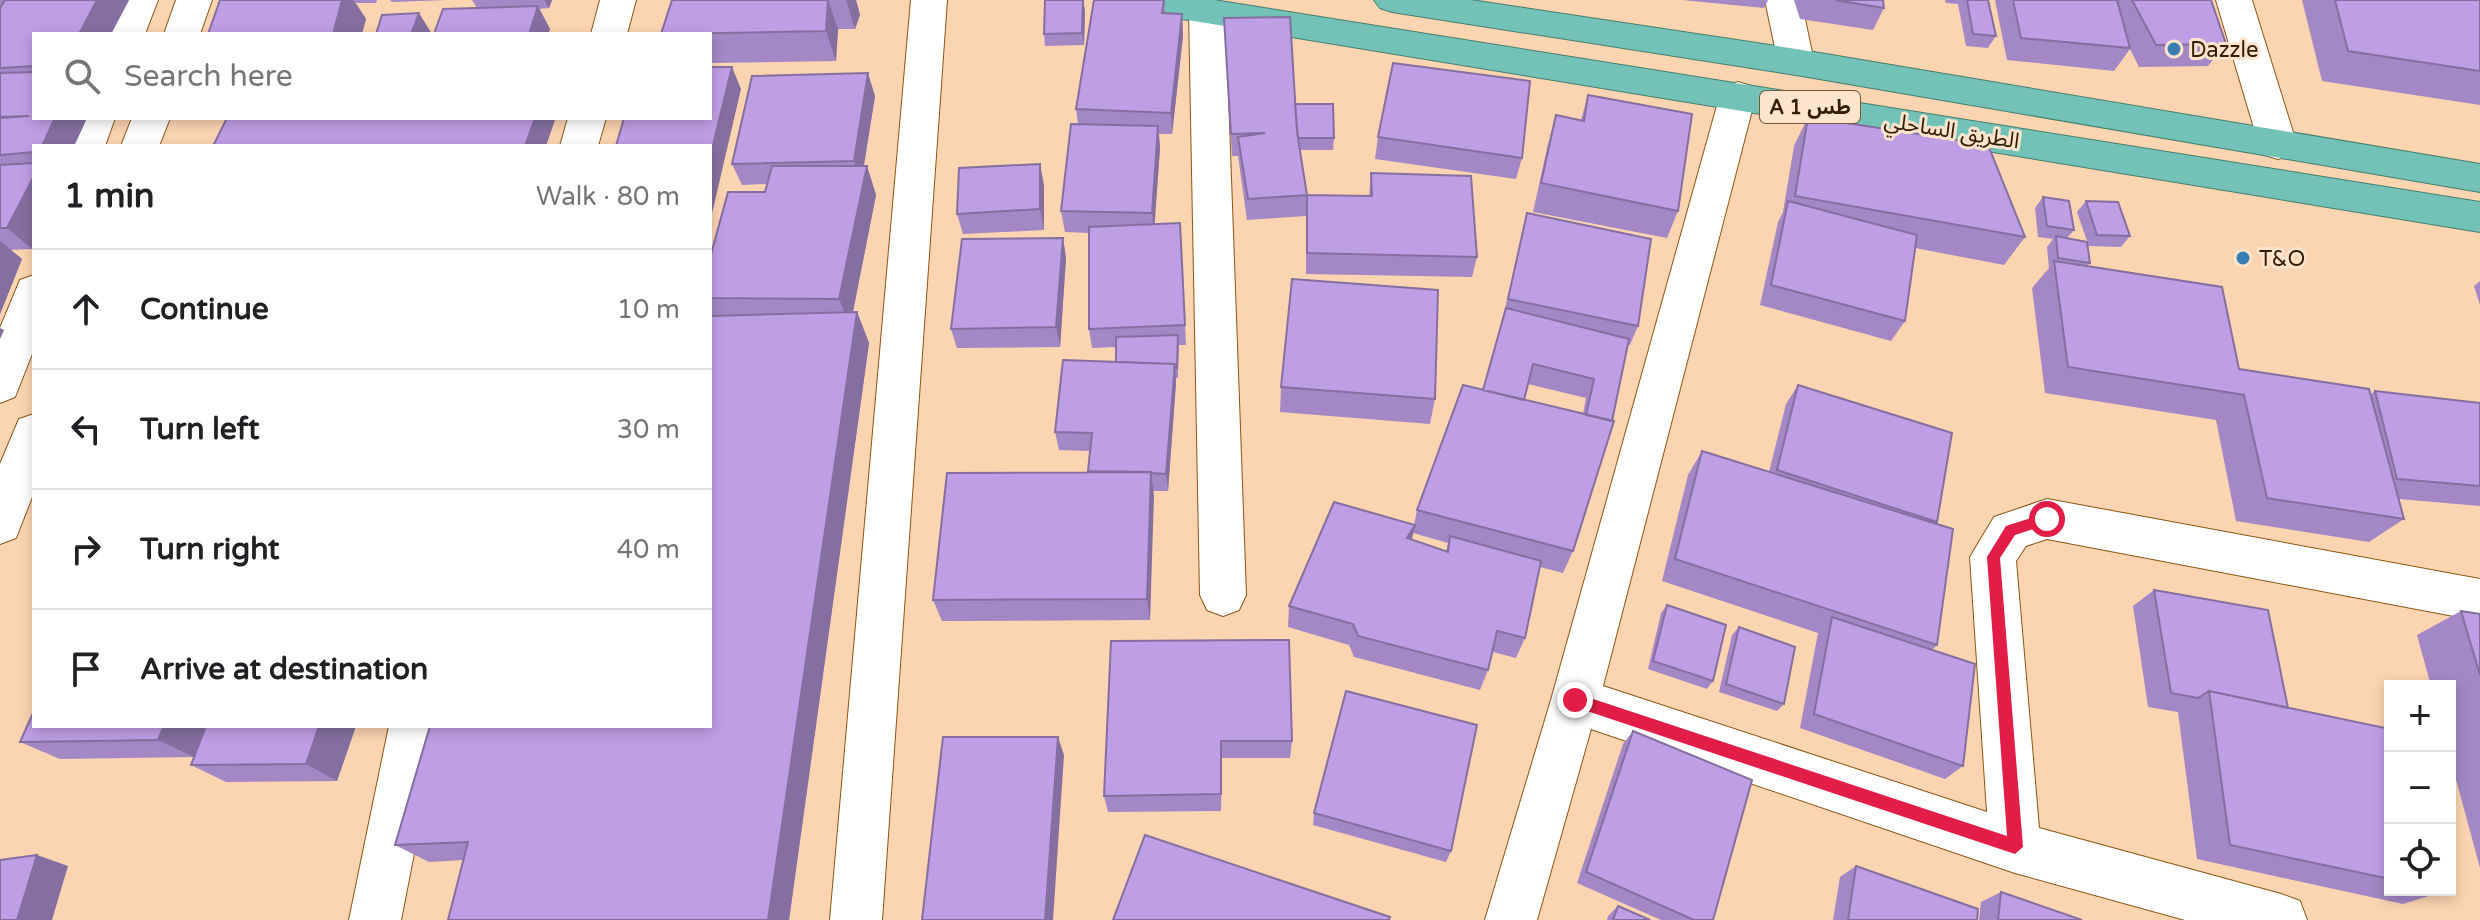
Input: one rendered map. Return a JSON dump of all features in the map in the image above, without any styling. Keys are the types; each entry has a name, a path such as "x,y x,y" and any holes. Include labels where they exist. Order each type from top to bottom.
{"highway":[{"name":"الطريق الساحلي","path":"1139,0 2480,217"},
{"name":"الطريق الساحلي","path":"1392,0 1796,62 2480,178"}],"street":[{"path":"128,32 140,0"},
{"path":"183,32 194,0"},
{"path":"610,32 618,0"},
{"path":"856,920 929,0"},
{"path":"1783,0 1796,62"},
{"path":"2234,0 2278,145"},
{"path":"1207,11 1223,595"},
{"path":"1511,920 1575,700 1738,95"},
{"path":"87,144 95,120"},
{"path":"141,144 150,120"},
{"path":"580,144 586,120"},
{"path":"0,385 32,297"},
{"path":"0,524 32,437"},
{"path":"2015,847 1993,557 2010,531 2047,519 2480,600"},
{"path":"1575,700 2015,847 2281,920"},
{"path":"375,920 414,728"}],"building":[{"path":"5,0 97,0 80,32 32,32 32,66 0,68 0,8"},
{"path":"220,0 342,0 334,32 209,32"},
{"path":"672,0 828,0 826,31 662,32"},
{"path":"1045,0 1083,0 1082,33 1044,34"},
{"path":"1094,0 1164,0 1162,13 1182,14 1171,113 1076,109"},
{"path":"1835,0 1883,0 1884,8"},
{"path":"1967,0 1988,0 1996,36 1973,34"},
{"path":"2013,0 2117,0 2130,48 2021,38"},
{"path":"2132,0 2211,0 2226,44 2156,45"},
{"path":"2335,0 2480,0 2480,71 2348,51"},
{"path":"538,6 530,32 435,32 443,9"},
{"path":"419,13 412,32 377,32 382,15"},
{"path":"1290,17 1297,132 1307,195 1248,199 1238,137 1265,133 1231,134 1224,18"},
{"path":"1393,63 1530,81 1522,158 1378,137"},
{"path":"712,67 732,67 712,149 712,144 617,144 623,120 712,120"},
{"path":"32,72 32,120 54,120 43,144 32,144 32,152 0,155 0,118 29,116 0,117 0,73"},
{"path":"868,73 854,161 732,164 752,76"},
{"path":"1588,95 1692,114 1678,211 1541,183 1556,115 1584,121"},
{"path":"1295,104 1333,104 1334,138 1298,138"},
{"path":"1808,117 1988,145 2025,237 1795,196"},
{"path":"226,120 534,120 526,144 214,144"},
{"path":"1071,124 1158,126 1152,213 1061,211"},
{"path":"32,163 32,180 7,228 0,228 0,165"},
{"path":"1040,164 1040,209 957,214 959,168"},
{"path":"772,166 867,166 839,299 712,298 712,251 728,192 765,192"},
{"path":"1371,173 1471,176 1477,257 1307,253 1307,195 1372,196"},
{"path":"2043,197 2069,201 2074,230 2047,226"},
{"path":"1788,201 1917,235 1905,321 1771,285"},
{"path":"2086,201 2118,202 2130,236 2097,235"},
{"path":"1527,213 1651,239 1638,326 1508,299"},
{"path":"1180,223 1185,325 1089,329 1089,227"},
{"path":"2056,236 2087,242 2090,263 2058,258"},
{"path":"1063,238 1056,327 951,329 962,239"},
{"path":"2054,261 2222,287 2239,369 2369,389 2404,519 2267,498 2244,395 2068,367"},
{"path":"1292,279 1438,290 1435,399 1281,387"},
{"path":"1506,308 1629,339 1612,421 1586,415 1594,379 1533,364 1524,400 1483,390"},
{"path":"857,312 768,920 448,920 468,842 395,845 429,728 712,728 712,316"},
{"path":"1178,335 1177,368 1174,368 1175,364 1116,362 1116,337"},
{"path":"1063,360 1175,364 1166,474 1088,471 1092,433 1055,432"},
{"path":"1463,385 1614,421 1573,551 1417,510"},
{"path":"1798,385 1952,433 1937,522 1777,470"},
{"path":"2375,391 2480,403 2480,486 2397,479"},
{"path":"1702,451 1953,529 1937,645 1675,559"},
{"path":"1151,472 1147,599 933,600 947,473"},
{"path":"1334,502 1415,525 1407,538 1448,552 1450,536 1541,561 1525,638 1497,631 1488,670 1358,636 1353,624 1289,606"},
{"path":"2154,590 2268,610 2288,708 2209,691 2198,698 2171,693"},
{"path":"1667,605 1726,625 1713,681 1653,661"},
{"path":"2461,611 2480,614 2480,675"},
{"path":"1832,617 1975,664 1963,766 1814,714"},
{"path":"1739,627 1795,647 1784,704 1726,684"},
{"path":"1289,640 1292,741 1221,741 1221,794 1104,796 1111,641"},
{"path":"1346,691 1477,725 1451,851 1314,813"},
{"path":"2209,691 2384,728 2384,878 2230,845"},
{"path":"32,715 32,728 163,728 158,740 20,742"},
{"path":"205,728 318,728 306,764 191,765"},
{"path":"1633,731 1752,780 1713,920 1694,920 1586,872"},
{"path":"943,737 1058,737 1045,920 922,920"},
{"path":"1145,835 1390,917 1389,920 1113,920"},
{"path":"37,855 17,920 0,920 0,860"},
{"path":"1856,866 1978,909 1977,920 1848,920"},
{"path":"2001,892 2082,920 1998,920"},
{"path":"1618,906 1650,920 1613,920"}],"place":[{"name":"Dazzle","path":"2174,49"},
{"name":"T&O","path":"2243,258"}],"route":[{"path":"1575,700 2015,847 1993,557 2010,531 2047,519"}]}
